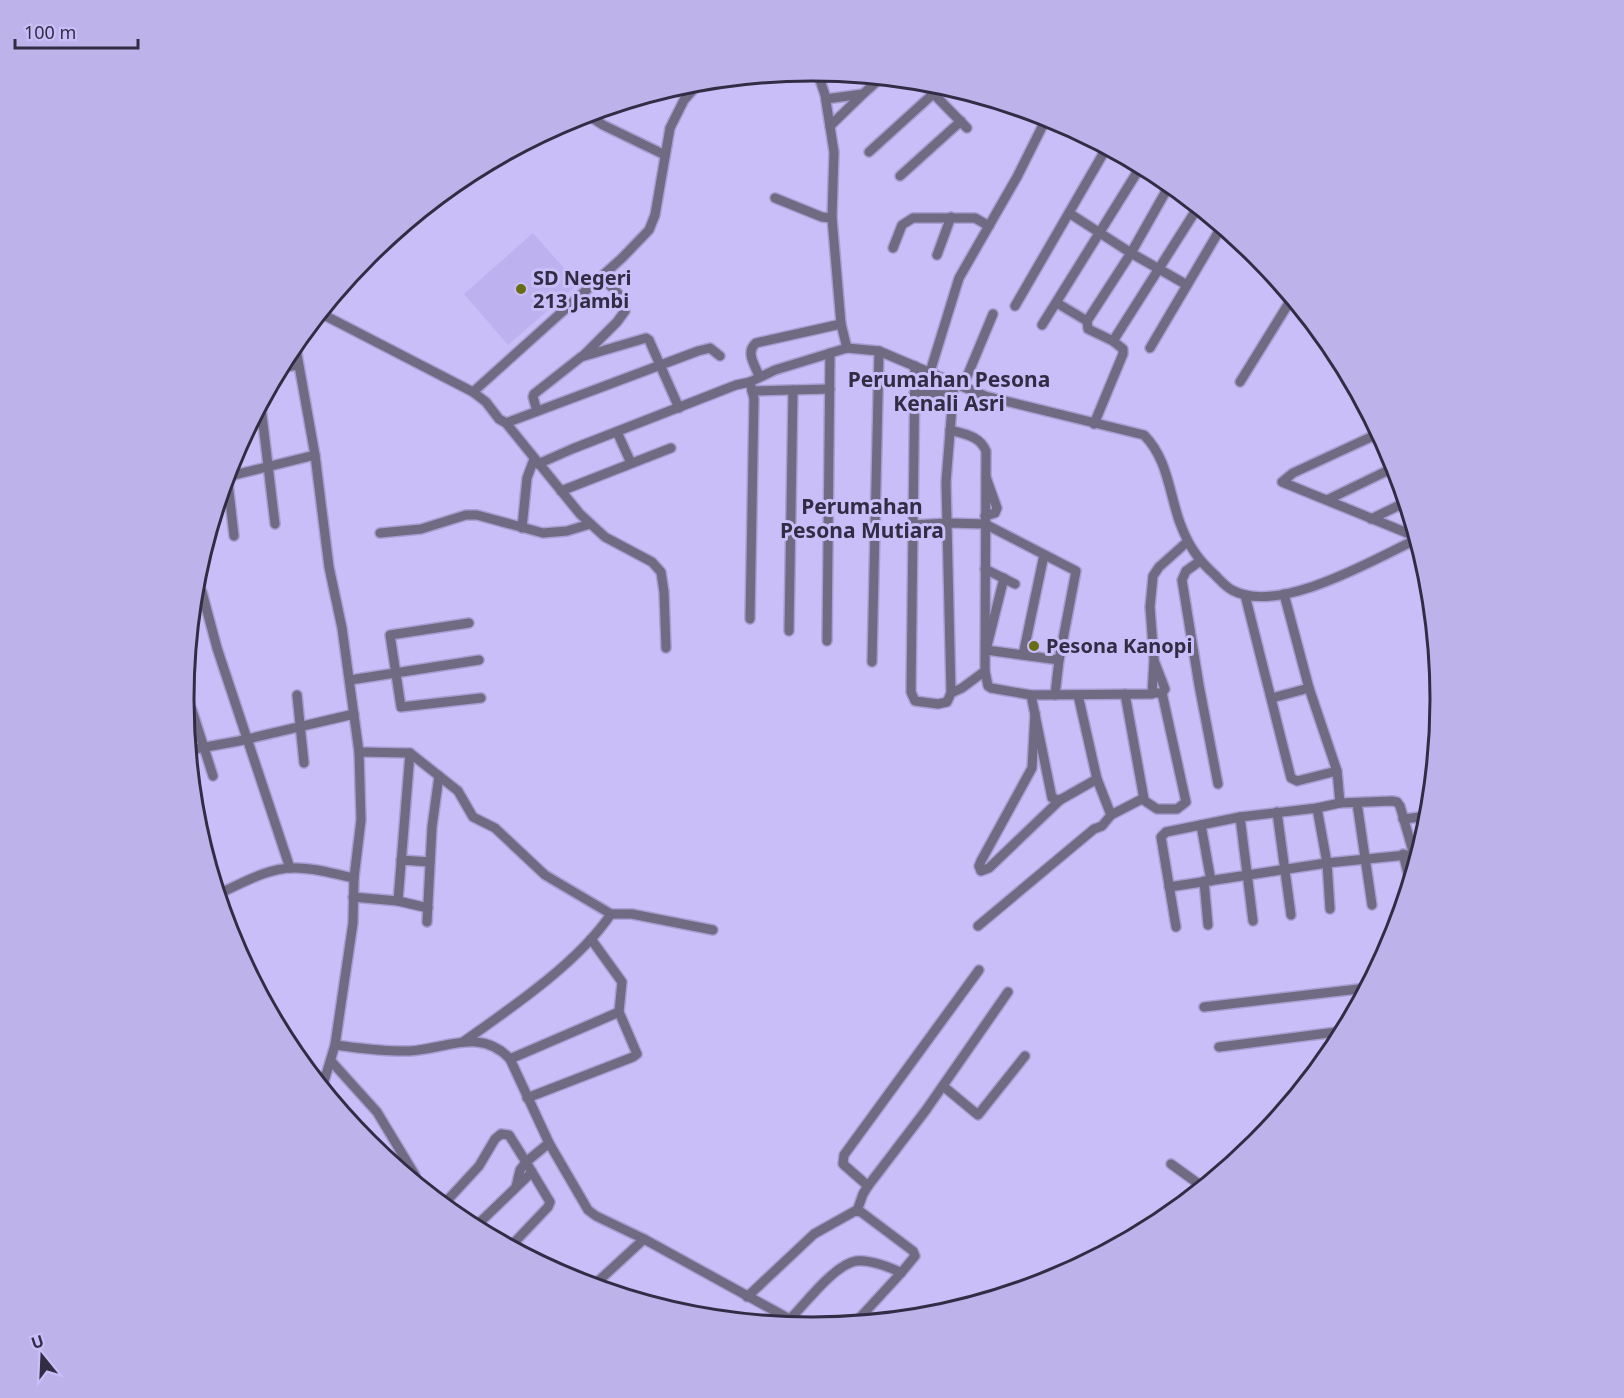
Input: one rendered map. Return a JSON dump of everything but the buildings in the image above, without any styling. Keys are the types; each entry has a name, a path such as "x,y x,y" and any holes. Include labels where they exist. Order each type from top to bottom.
{"street":[{"path":"820,81 826,99 834,152 832,218 841,324 847,348"},
{"path":"830,126 874,84"},
{"path":"473,392 601,277 649,230 655,215 670,128 684,100 690,93"},
{"path":"826,99 863,94"},
{"path":"868,152 933,94 964,125 900,176"},
{"path":"596,120 665,155"},
{"path":"930,372 959,278 1042,126"},
{"path":"1016,306 1103,154"},
{"path":"1042,325 1136,174"},
{"path":"1094,423 1123,354 1123,349 1113,341 1088,329 1087,321 1167,194"},
{"path":"775,198 822,217 832,218"},
{"path":"1069,213 1131,253 1187,285"},
{"path":"1113,341 1161,269 1194,214"},
{"path":"937,255 951,217"},
{"path":"893,248 902,225 913,218 975,218 989,226"},
{"path":"1150,348 1218,233"},
{"path":"537,411 534,394 581,357 617,322 625,311 621,296 601,277"},
{"path":"1057,303 1087,321"},
{"path":"1240,382 1288,305"},
{"path":"915,366 912,698 915,701 943,704 950,699 951,693 946,482 953,395 993,314"},
{"path":"327,317 473,392 506,423 561,492 590,524 605,537 651,562 660,572 664,592 666,648"},
{"path":"759,376 750,352 751,347 756,343 841,324"},
{"path":"581,357 646,338 649,340 680,408"},
{"path":"506,423 710,348 720,356"},
{"path":"751,387 759,376 847,348 879,351 985,396 1144,435 1150,441 1166,472 1176,514 1187,542 1200,561 1232,590 1245,595 1284,594 1318,586 1410,542"},
{"path":"872,662 879,351"},
{"path":"827,641 830,353"},
{"path":"296,359 315,455 329,567 342,628 359,752 361,820 354,878 352,923 335,1046 325,1079"},
{"path":"291,367 297,366"},
{"path":"522,528 527,478 536,461 736,386 793,390 830,389"},
{"path":"750,619 754,399 751,387"},
{"path":"789,631 793,390"},
{"path":"914,394 953,395"},
{"path":"262,418 275,524"},
{"path":"913,525 985,520 995,513 997,508 986,475 986,452 983,444 972,436 950,430"},
{"path":"617,432 631,464"},
{"path":"1371,438 1293,473 1282,482 1407,534"},
{"path":"561,492 671,448"},
{"path":"237,474 315,455"},
{"path":"1327,500 1386,471"},
{"path":"229,496 234,536"},
{"path":"1371,519 1399,506"},
{"path":"380,533 421,530 466,515 507,522 543,533 567,531 590,524"},
{"path":"985,520 1044,555 1074,569 1077,573 1054,695"},
{"path":"985,520 985,671 988,686 1031,695 1162,693"},
{"path":"1152,694 1154,660 1150,608 1153,576 1159,567 1187,542"},
{"path":"1023,655 1044,555"},
{"path":"1200,561 1186,571 1182,580 1218,784"},
{"path":"985,569 1015,584"},
{"path":"986,650 1004,578"},
{"path":"1284,594 1309,688 1337,771 1340,803"},
{"path":"1245,595 1291,778 1297,781 1337,771"},
{"path":"203,596 217,648 290,867"},
{"path":"469,624 390,635 401,708 481,698"},
{"path":"986,650 1059,660"},
{"path":"350,680 478,660"},
{"path":"1125,694 1144,799 1157,809 1177,809 1186,802 1162,693 1165,689 1154,660"},
{"path":"951,693 985,671"},
{"path":"1272,698 1309,688"},
{"path":"297,695 304,763"},
{"path":"1031,695 1050,794 1055,800 1060,800"},
{"path":"1078,695 1097,779 1112,815"},
{"path":"1035,713 1032,768 981,861 979,866 981,871 989,868 1060,800 1097,779"},
{"path":"196,748 238,736 247,738 354,714"},
{"path":"194,718 213,776"},
{"path":"196,745 203,745"},
{"path":"359,752 410,753 458,790 473,818 495,828 545,875 611,914 632,914 713,930"},
{"path":"398,901 410,753"},
{"path":"427,922 432,827 439,776"},
{"path":"978,926 1094,829 1102,826 1112,815 1144,799"},
{"path":"1176,927 1161,837 1166,832 1240,817 1340,803 1397,802 1411,849"},
{"path":"1357,803 1371,905"},
{"path":"1317,808 1327,863 1330,909"},
{"path":"1277,812 1291,915"},
{"path":"1240,817 1254,921"},
{"path":"1403,819 1418,817"},
{"path":"1201,825 1207,881 1208,925"},
{"path":"1169,887 1327,863 1410,856"},
{"path":"401,860 430,862"},
{"path":"225,891 261,875 290,867 354,878"},
{"path":"353,897 398,901 428,908"},
{"path":"462,1041 525,996 591,939 611,914"},
{"path":"527,1098 636,1056 619,1012 622,982 591,939"},
{"path":"868,1186 843,1164 844,1155 979,970"},
{"path":"1204,1007 1357,989"},
{"path":"747,1297 814,1234 857,1211 868,1186 943,1086 1008,992"},
{"path":"510,1059 619,1012"},
{"path":"1219,1047 1332,1033"},
{"path":"335,1046 408,1051 462,1041 482,1042 502,1050 510,1059 549,1143 588,1210 785,1316"},
{"path":"943,1086 978,1115 1025,1056"},
{"path":"331,1061 377,1112 412,1169"},
{"path":"449,1198 479,1166 495,1139 501,1134 508,1135 550,1202 516,1241"},
{"path":"516,1187 520,1170 526,1162 549,1143"},
{"path":"1172,1164 1196,1182"},
{"path":"481,1221 532,1172"},
{"path":"857,1211 913,1251 915,1256 862,1315"},
{"path":"600,1279 644,1239"},
{"path":"792,1317 832,1275 854,1261 860,1260 880,1265 901,1273"}],"shaded area":[{"name":"SD Negeri 213 Jambi","path":"533,233 578,284 508,345 464,294"}],"place":[{"name":"SD Negeri 213 Jambi","path":"521,289"},
{"name":"Pesona Kanopi","path":"1034,646"}],"district":[{"name":"Perumahan Pesona Kenali Asri","path":"949,392"},
{"name":"Perumahan Pesona Mutiara","path":"862,519"}]}
